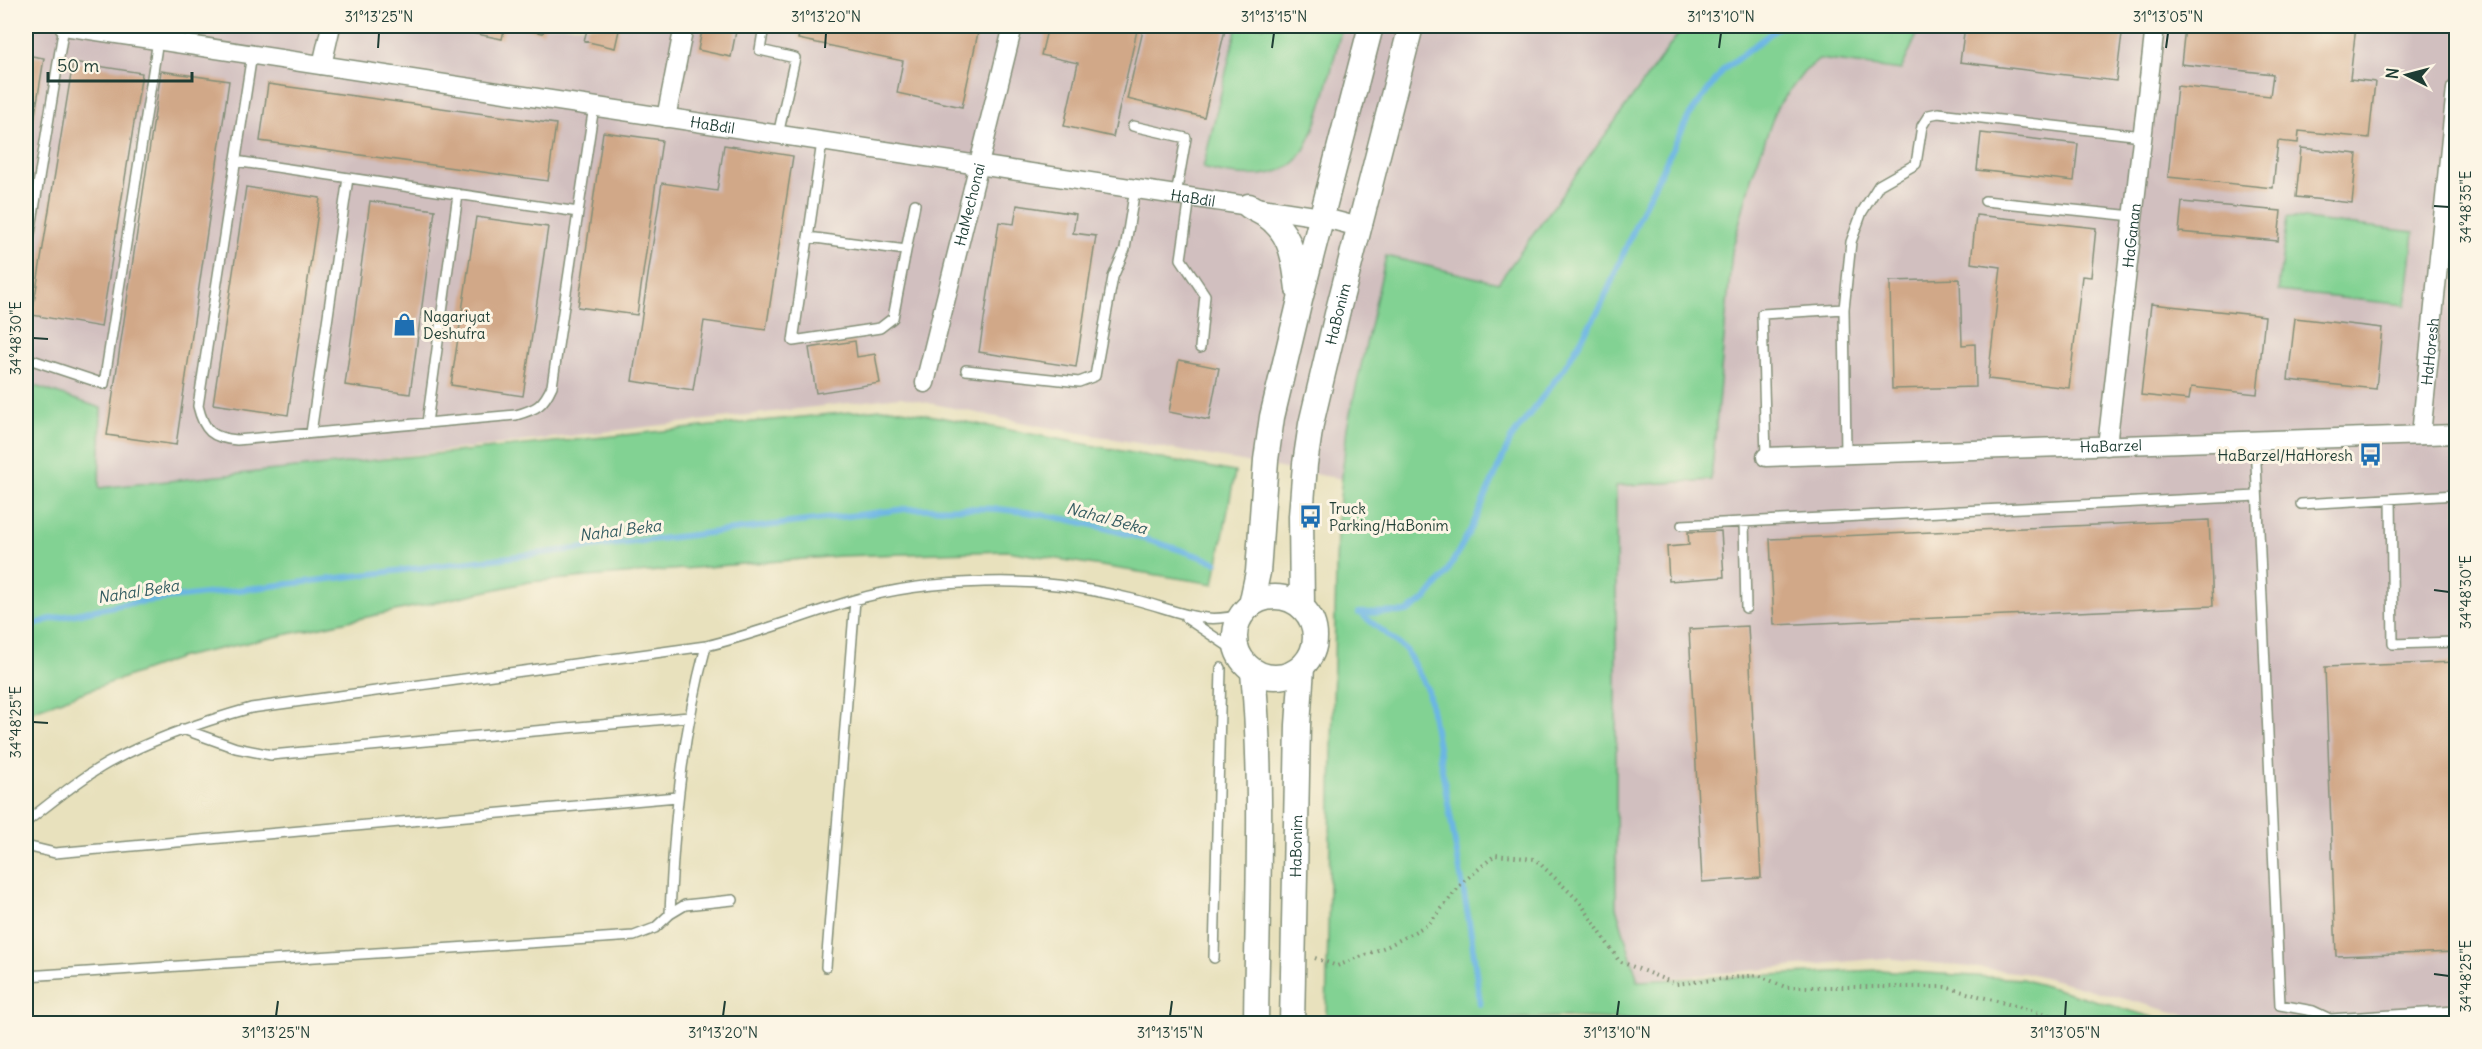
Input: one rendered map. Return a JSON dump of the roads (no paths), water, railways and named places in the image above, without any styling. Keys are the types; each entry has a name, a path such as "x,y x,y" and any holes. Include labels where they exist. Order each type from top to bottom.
{"street":[{"name":"HaBdil","path":"64,26 1321,217 1359,227"},
{"path":"322,65 331,26"},
{"path":"666,118 684,26"},
{"name":"HaMechonai","path":"925,383 1013,26"},
{"path":"1246,609 1263,598 1277,597 1290,600 1302,607 1315,630 1312,651 1302,668 1291,675 1278,678 1265,677 1253,672 1243,663 1229,660 1236,626 1246,609 1258,572 1266,460 1272,417 1371,26"},
{"name":"HaBonim","path":"1302,607 1301,516 1311,424 1359,227 1412,26"},
{"name":"HaGanan","path":"2107,446 2154,26"},
{"name":"HaHoresh","path":"2421,435 2450,218 2457,89"},
{"path":"1249,206 1275,222 1286,238 1294,258 1300,300"},
{"name":"HaBarzel","path":"1766,457 2457,434"},
{"name":"HaBonim","path":"1292,1023 1298,725 1302,668"},
{"path":"1253,672 1258,726 1259,792 1256,1023"}],"lane":[{"path":"26,258 64,26"},
{"path":"764,26 760,50 795,58 777,135"},
{"path":"26,358 104,384 158,40"},
{"path":"252,54 198,406 202,423 211,433 221,439 237,440 427,423 516,414 536,409 546,398 552,386 594,106"},
{"path":"1846,454 1844,309 1851,242 1862,212 1879,185 1916,164 1922,126 1929,115 1938,113 2142,135"},
{"path":"1133,126 1186,138 1181,259 1205,296 1200,348"},
{"path":"822,141 793,341 880,328 892,318 915,204"},
{"path":"236,161 578,212"},
{"path":"311,433 348,178"},
{"path":"966,370 1079,382 1095,376 1113,277 1125,249 1135,189"},
{"path":"427,423 458,194"},
{"path":"1985,201 2133,216"},
{"path":"808,237 906,250"},
{"path":"1766,457 1762,314 1844,309"},
{"path":"2255,441 2280,1005 2313,1011 2330,1019 2457,1011"},
{"path":"2301,504 2456,495 2457,511"},
{"path":"1682,525 2257,496"},
{"path":"2391,499 2393,644 2457,642"},
{"path":"1744,522 1746,608"},
{"path":"26,822 107,763 183,729 251,708 706,646 753,634 855,600 930,586 1040,581 1134,599 1176,612 1214,620 1246,609"},
{"path":"826,967 855,600"},
{"path":"1176,612 1229,660 1214,958"},
{"path":"670,914 677,797 689,717 706,646"},
{"path":"183,729 236,748 271,755 689,717"},
{"path":"26,846 55,853 677,797"},
{"path":"26,976 634,936 655,928 670,914 691,903 734,900"}],"waterway":[{"path":"1359,613 1407,612 1426,599 1446,574 1472,527 1511,439 1565,367 1601,306 1644,206 1689,116 1724,69 1780,26"},
{"name":"Nahal Beka","path":"26,628 47,620 123,604 906,509 964,508 1025,512 1080,522 1216,562"},
{"path":"1360,613 1406,650 1428,691 1471,933 1480,1004"}],"place":[{"name":"Nagariyat Deshufra","path":"405,325"},
{"name":"HaBarzel/HaHoresh","path":"2371,455"},
{"name":"Truck Parking/HaBonim","path":"1311,517"}]}
